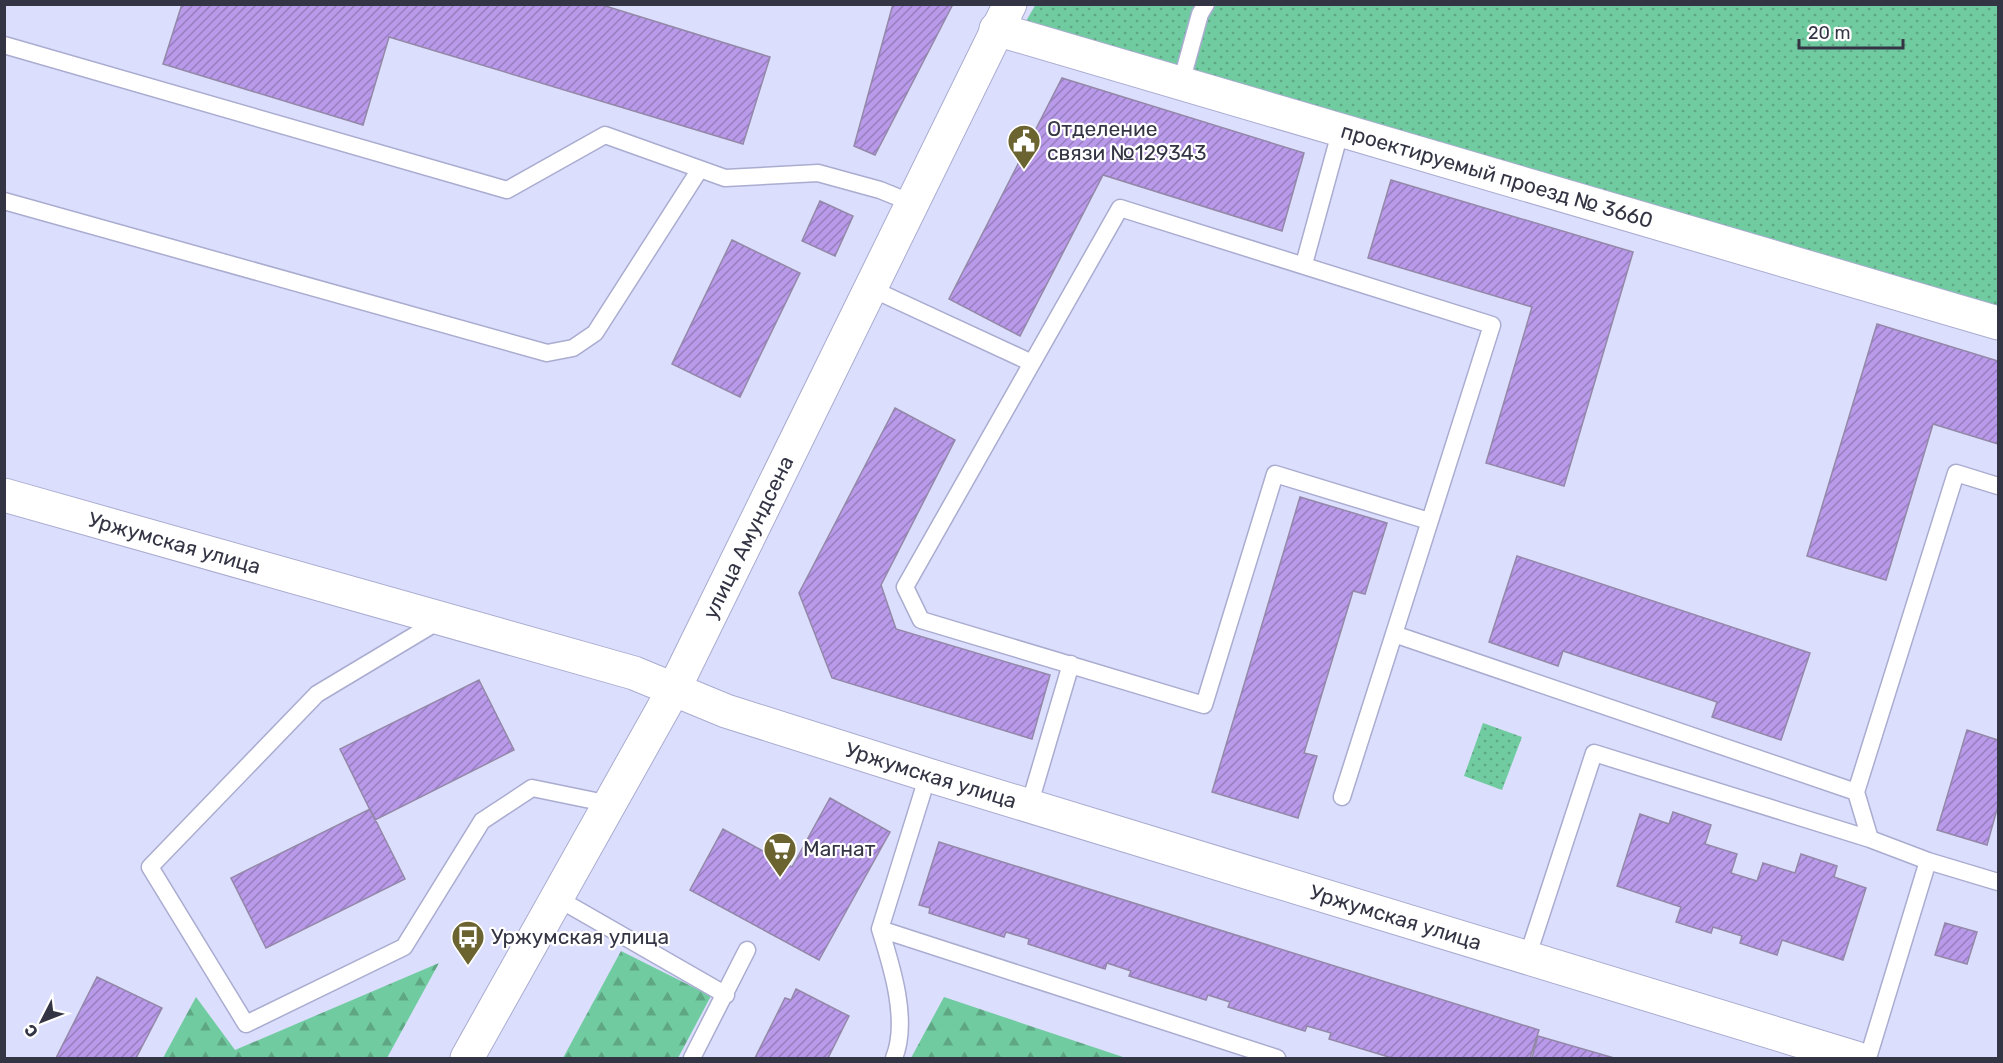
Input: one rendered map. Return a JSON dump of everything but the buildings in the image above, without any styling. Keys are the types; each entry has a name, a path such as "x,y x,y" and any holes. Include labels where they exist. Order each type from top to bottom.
{"street":[{"name":"проектируемый проезд № 3660","path":"1003,17 1181,83 1998,323"},
{"name":"улица Амундсена","path":"467,1059 674,689 1003,17"},
{"name":"Уржумская улица","path":"4,495 634,673 726,711 928,775 1856,1059"}],"lane":[{"path":"1181,83 1200,14 1206,4"},
{"path":"4,45 507,190 605,135 725,178 818,173 880,190 912,203"},
{"path":"1304,264 1341,129"},
{"path":"4,201 547,353 573,348 595,333 700,169"},
{"path":"1342,797 1492,325 1120,208 905,587 921,620 1204,705 1275,474 1429,521"},
{"path":"870,288 1032,363"},
{"path":"1870,839 1856,792 1956,473 1998,486"},
{"path":"442,619 317,694 150,867 246,1024 404,947 482,821 532,788 610,804"},
{"path":"1394,634 1856,792"},
{"path":"1029,806 1071,664"},
{"path":"1527,958 1594,753 1870,839 1928,861 1998,882"},
{"path":"894,1059 900,1043 895,977 880,929 928,775"},
{"path":"1869,1059 1928,861"},
{"path":"557,898 726,995"},
{"path":"880,929 1277,1059"},
{"path":"692,1059 747,951"}],"green space":[{"path":"1036,4 1998,5 1998,308 1026,21"},
{"path":"1483,723 1522,737 1502,790 1464,776"},
{"path":"621,951 711,996 678,1058 563,1058"},
{"path":"439,963 387,1058 163,1058 196,997 235,1050"},
{"path":"944,997 1126,1058 911,1058"}],"place":[{"name":"Отделение связи №129343","path":"1024,170"},
{"name":"Магнат","path":"780,878"},
{"name":"Уржумская улица","path":"468,966"}]}
